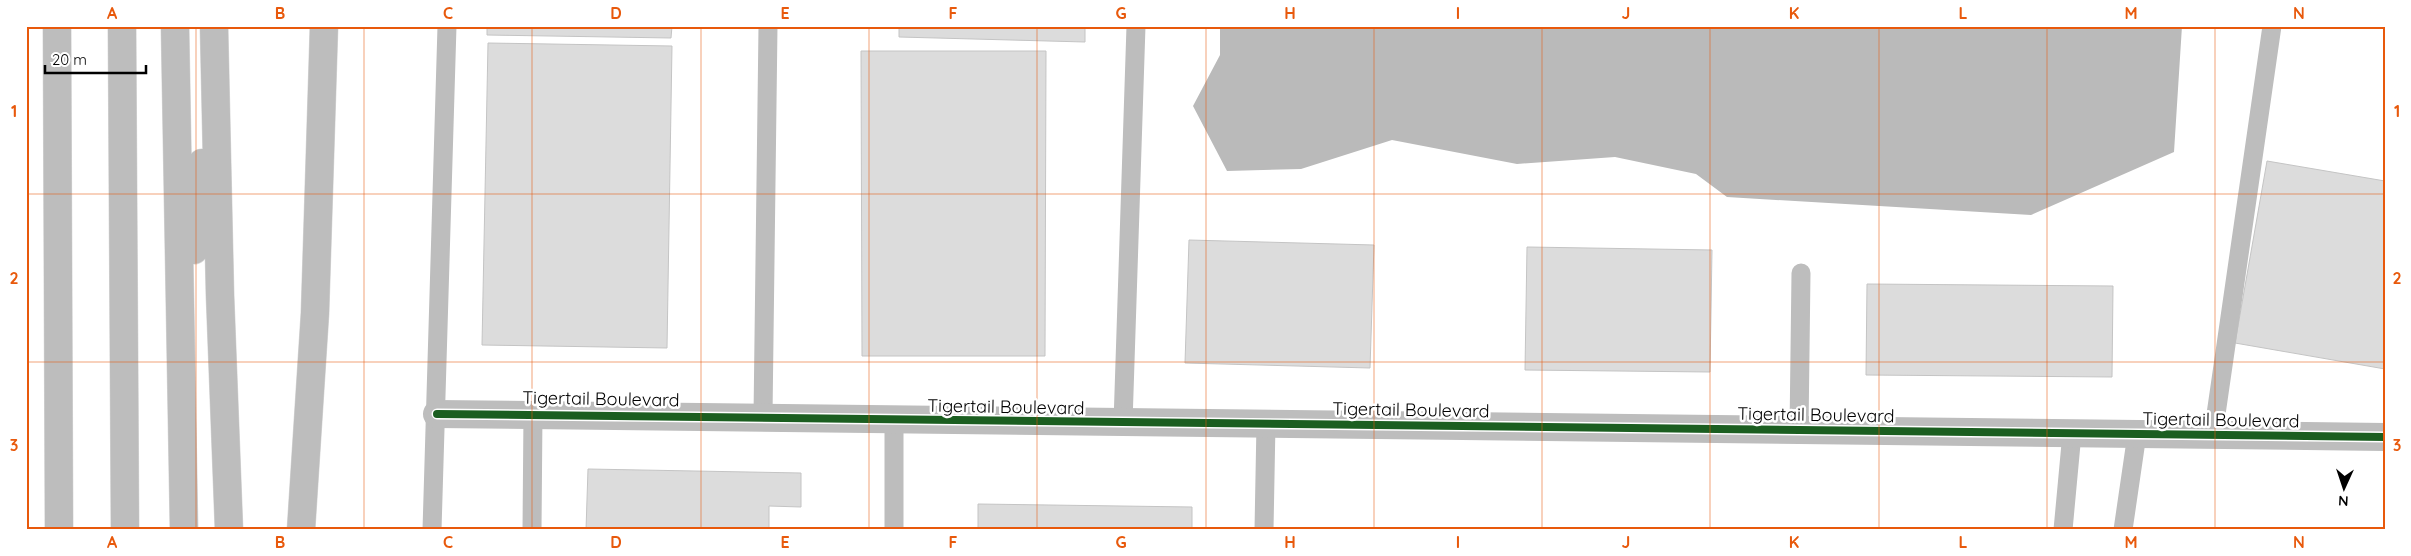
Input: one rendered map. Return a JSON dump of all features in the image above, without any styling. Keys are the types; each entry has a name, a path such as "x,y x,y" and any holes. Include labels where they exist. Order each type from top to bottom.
{"main road":[{"path":"57,26 59,530"},
{"path":"122,26 124,530"},
{"path":"175,26 184,530"},
{"path":"301,530 315,313 324,26"},
{"path":"182,384 214,30"},
{"path":"214,30 220,295 229,530"},
{"name":"Tigertail Boulevard","path":"437,414 533,413 1123,423 1266,423 2385,437"}],"lane":[{"path":"432,530 437,414 446,26"},
{"path":"763,416 768,26"},
{"path":"1123,423 1136,26"},
{"path":"2213,435 2272,26"},
{"path":"1800,430 1801,273"},
{"path":"532,530 533,413"},
{"path":"894,420 894,530"},
{"path":"1264,530 1266,423"},
{"path":"2063,530 2072,433"},
{"path":"2123,530 2137,434"}],"shaded area":[{"path":"1220,26 2182,26 2174,152 2031,215 1727,197 1696,174 1615,157 1517,164 1392,140 1301,169 1227,171 1193,106 1220,55"}],"building":[{"path":"487,26 672,26 671,38 487,35"},
{"path":"899,26 1085,26 1085,42 899,37"},
{"path":"488,43 672,46 667,348 482,345"},
{"path":"861,51 1046,51 1045,356 862,356"},
{"path":"2267,161 2385,181 2385,369 2235,343"},
{"path":"1189,240 1374,245 1370,368 1185,363"},
{"path":"1527,247 1712,250 1710,372 1525,370"},
{"path":"1867,284 2113,286 2112,377 1866,375"},
{"path":"588,469 801,473 801,507 769,506 769,530 586,530"},
{"path":"978,504 1192,507 1192,530 978,530"}],"cycle path":[{"path":"437,414 2385,437"}]}
